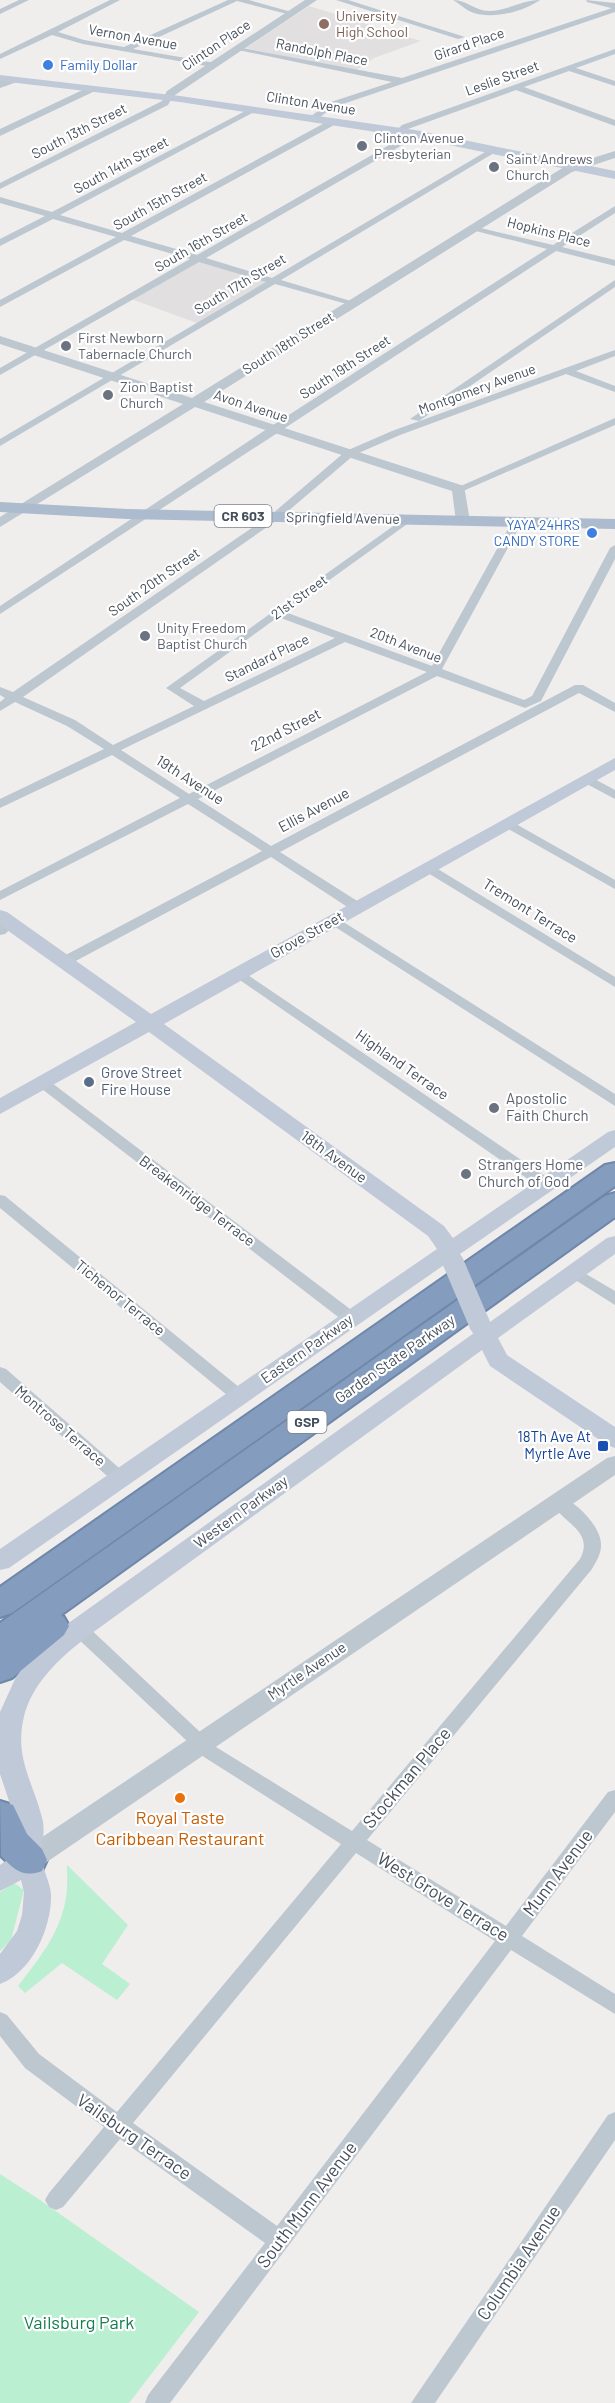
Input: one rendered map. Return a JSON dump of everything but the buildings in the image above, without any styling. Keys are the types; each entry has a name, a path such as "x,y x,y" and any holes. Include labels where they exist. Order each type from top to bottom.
{"highway":[{"name":"Garden State Parkway","path":"0,1604 615,1172"},
{"name":"Garden State Parkway","path":"0,1641 615,1203"},
{"path":"0,1668 244,1466"},
{"path":"0,1592 124,1516"},
{"path":"0,1816 14,1845 29,1860"}],"main road":[{"name":"Clinton Avenue","path":"6,79 168,98 415,134 615,175"},
{"name":"Springfield Avenue","path":"0,507 147,514 615,524"},
{"name":"Grove Street","path":"0,1107 615,763"},
{"name":"18th Avenue","path":"3,923 65,961 436,1231 442,1237 451,1256 495,1357 615,1439"},
{"name":"Eastern Parkway","path":"2,1557 352,1318 451,1256 546,1184 615,1137"},
{"name":"Western Parkway","path":"0,1972 20,1952 34,1924 37,1894 29,1860 31,1827 9,1760 7,1740 9,1721 18,1696 33,1670 48,1654 79,1629 483,1330 615,1243"},
{"name":"Myrtle Avenue","path":"0,1879 29,1860"}],"street":[{"path":"0,12 25,0"},
{"path":"0,57 116,0"},
{"path":"126,49 234,0"},
{"path":"240,0 291,13"},
{"name":"Clinton Place","path":"168,98 171,93 212,65 312,0"},
{"path":"340,0 461,37"},
{"path":"460,0 473,10 487,13 502,11 536,0"},
{"path":"591,0 611,4"},
{"name":"Girard Place","path":"332,105 611,4"},
{"name":"Vernon Avenue","path":"51,32 83,42 212,65"},
{"name":"Randolph Place","path":"237,49 402,81"},
{"name":"Leslie Street","path":"399,132 405,127 615,51"},
{"path":"569,68 615,84"},
{"path":"364,81 372,75"},
{"path":"0,85 6,79"},
{"name":"Girard Place","path":"313,119 356,87"},
{"path":"517,87 615,123"},
{"path":"0,134 90,89"},
{"name":"South 13th Street","path":"0,186 165,103 168,98"},
{"name":"South 14th Street","path":"0,243 254,110"},
{"name":"South 15th Street","path":"0,304 333,122"},
{"name":"South 16th Street","path":"0,372 415,134"},
{"name":"South 17th Street","path":"0,443 495,150"},
{"name":"South 18th Street","path":"0,523 568,169 615,154"},
{"path":"0,200 351,304"},
{"name":"South 19th Street","path":"0,611 274,429 615,209"},
{"name":"Hopkins Place","path":"475,228 615,263"},
{"path":"396,433 615,283"},
{"name":"Avon Avenue","path":"0,340 459,489"},
{"name":"Montgomery Avenue","path":"350,453 396,433 615,353"},
{"path":"567,371 615,389"},
{"path":"463,521 459,489 615,421"},
{"name":"South 20th Street","path":"0,707 274,517 350,453"},
{"name":"21st Street","path":"204,706 172,688 406,520"},
{"path":"435,672 517,522"},
{"name":"20th Avenue","path":"278,613 525,704 537,698 615,548"},
{"name":"Standard Place","path":"204,706 344,638"},
{"name":"22nd Street","path":"0,896 435,672"},
{"name":"Ellis Avenue","path":"65,961 579,688 615,708"},
{"name":"19th Avenue","path":"0,691 71,723 357,907"},
{"path":"0,804 204,706"},
{"path":"586,779 615,795"},
{"path":"507,823 615,885"},
{"name":"Tremont Terrace","path":"428,867 615,983"},
{"path":"334,920 615,1101"},
{"name":"Highland Terrace","path":"239,973 546,1184"},
{"name":"Breakenridge Terrace","path":"43,1083 352,1318"},
{"name":"Tichenor Terrace","path":"0,1200 239,1396"},
{"path":"574,1272 615,1299"},
{"name":"Montrose Terrace","path":"0,1373 120,1478"},
{"name":"Myrtle Avenue","path":"29,1860 200,1742 615,1464"},
{"name":"Stockman Place","path":"56,2200 590,1559 594,1548 591,1536 559,1502"},
{"name":"West Grove Terrace","path":"79,1629 216,1755 615,2005"},
{"name":"Munn Avenue","path":"458,2007 615,1798"},
{"name":"South Munn Avenue","path":"156,2403 458,2007"},
{"name":"Vailsburg Terrace","path":"0,2020 39,2068 280,2241"},
{"name":"Columbia Avenue","path":"422,2403 615,2122"}],"shaded area":[{"name":"University High School","path":"309,6 421,41 374,58 355,71 246,48"},
{"path":"198,260 271,281 197,323 131,299"}],"green space":[{"path":"67,1865 128,1925 102,1964 130,1984 117,2000 62,1963 25,1993 18,1986 33,1967 58,1926 66,1898"},
{"path":"14,1883 24,1890 11,1940 0,1951 0,1892"},
{"name":"Vailsburg Park","path":"0,2174 199,2312 129,2403 0,2403"}],"place":[{"name":"University High School","path":"324,24"},
{"name":"Family Dollar","path":"48,65"},
{"name":"Clinton Avenue Presbyterian","path":"362,146"},
{"name":"Saint Andrews Church","path":"494,167"},
{"name":"First Newborn Tabernacle Church","path":"66,346"},
{"name":"Zion Baptist Church","path":"108,395"},
{"name":"YAYA 24HRS CANDY STORE","path":"592,533"},
{"name":"Unity Freedom Baptist Church","path":"145,636"},
{"name":"Grove Street Fire House","path":"89,1082"},
{"name":"Apostolic Faith Church","path":"494,1108"},
{"name":"Strangers Home Church of God","path":"466,1174"},
{"name":"18Th Ave At Myrtle Ave","path":"603,1446"},
{"name":"Royal Taste Caribbean Restaurant","path":"180,1798"}]}
